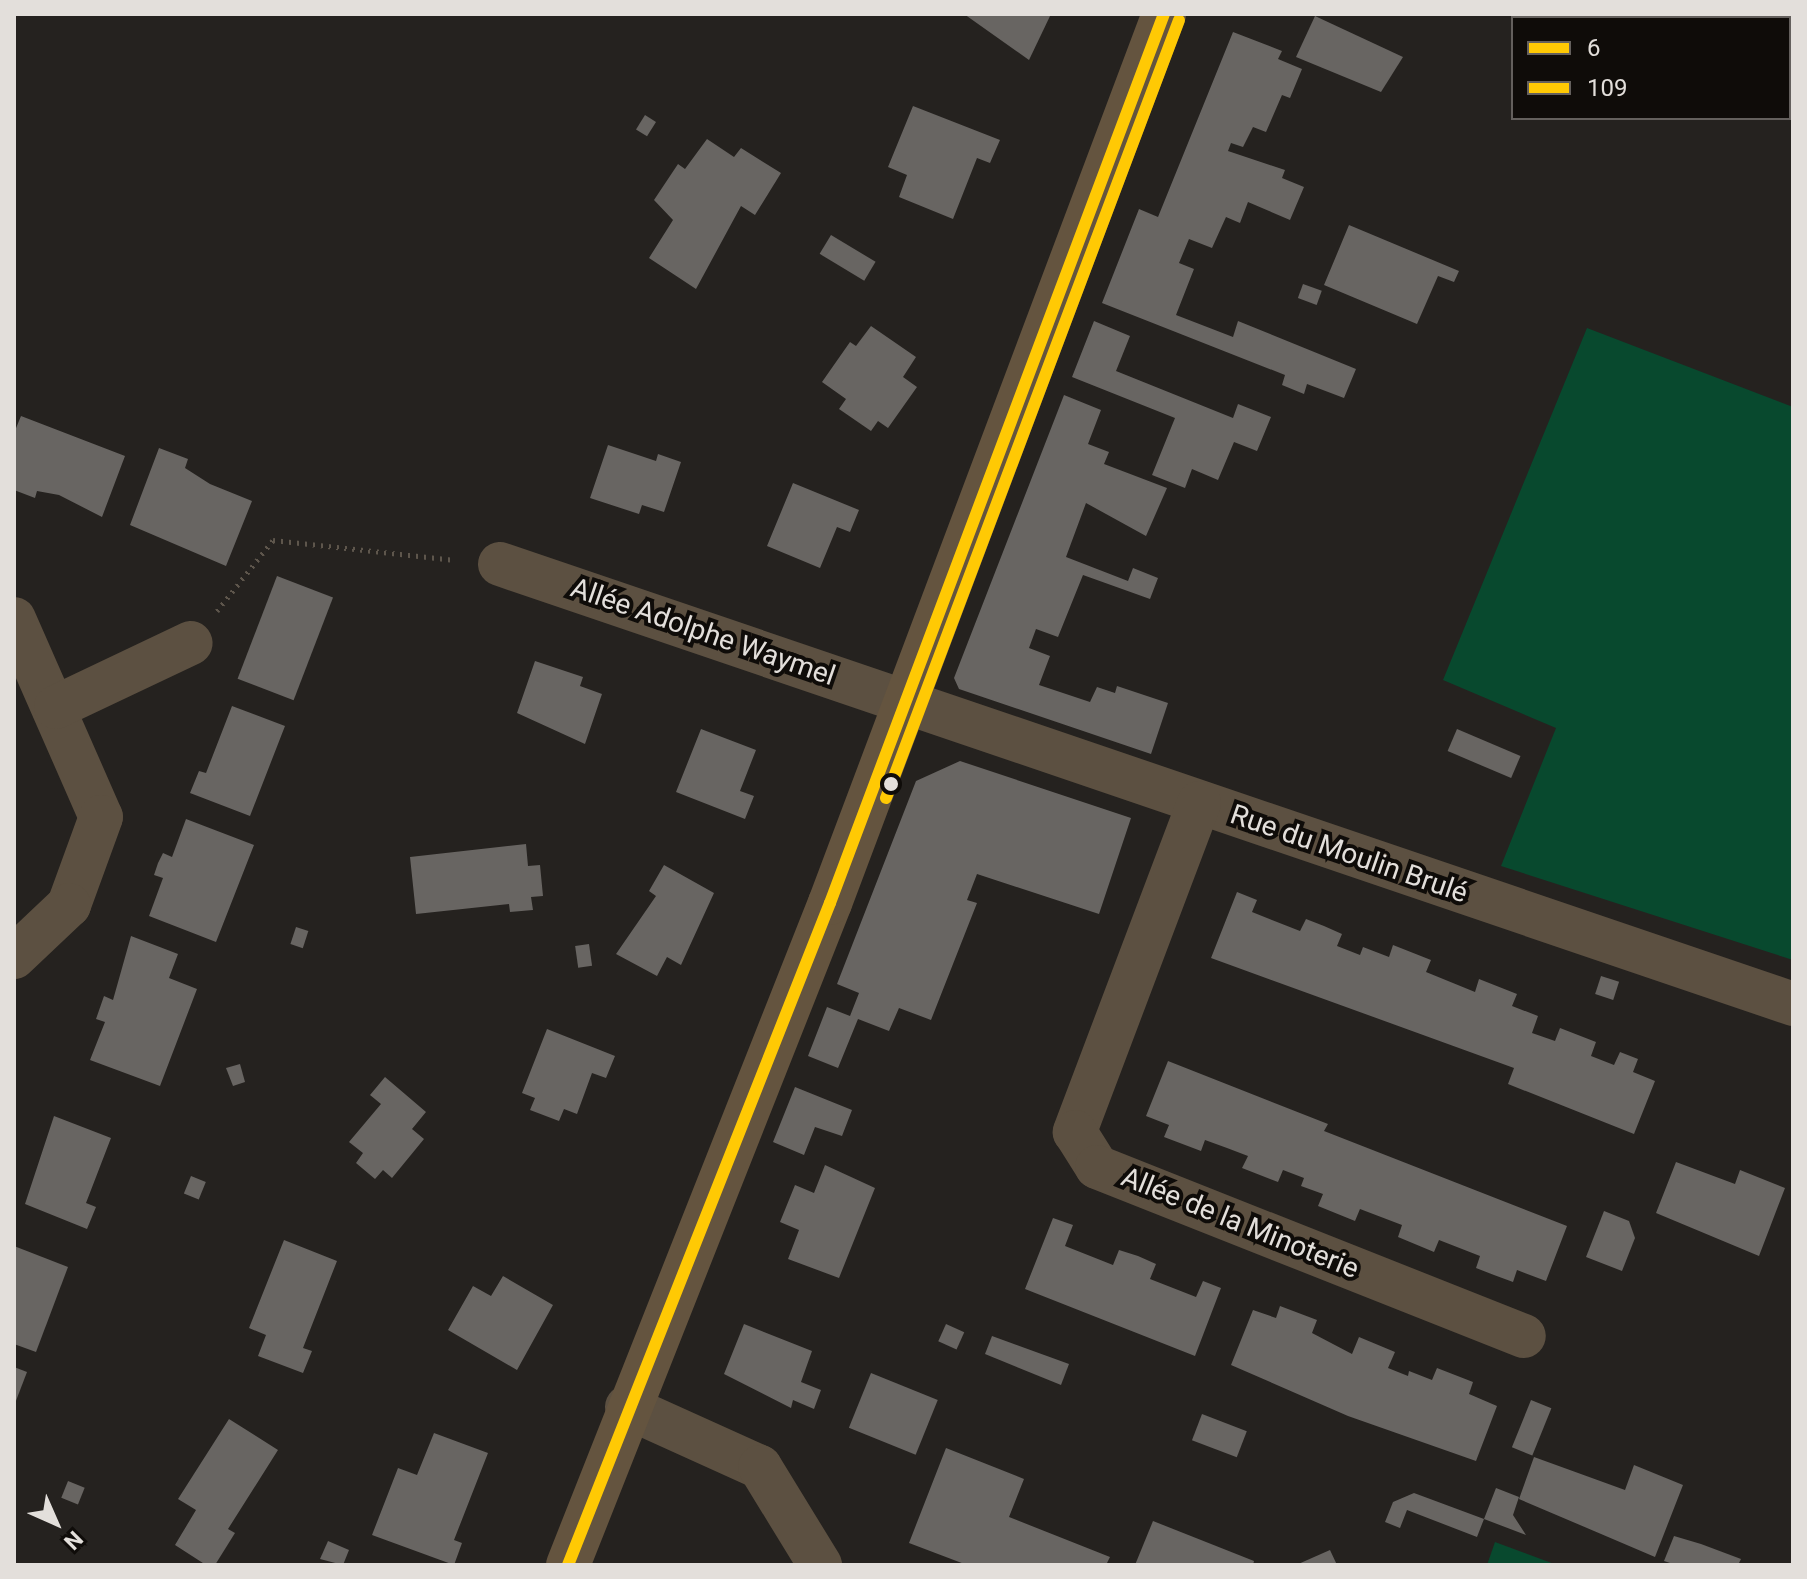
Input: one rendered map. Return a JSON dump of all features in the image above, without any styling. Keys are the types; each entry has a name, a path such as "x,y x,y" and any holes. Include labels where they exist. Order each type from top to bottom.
{"street":[{"path":"568,1565 627,1407 749,1110 1164,14"},
{"name":"Allée Adolphe Waymel","path":"500,564 906,701"},
{"path":"14,619 56,707 101,817 69,905 14,957"},
{"path":"56,707 191,643"},
{"name":"Rue du Moulin Brulé","path":"906,701 1793,1004"},
{"name":"Allée de la Minoterie","path":"1199,803 1075,1132 1097,1167 1524,1336"},
{"path":"627,1407 760,1467 820,1565"}],"path":[{"path":"191,643 273,540 500,564"}],"green space":[{"path":"1587,328 1793,407 1793,960 1501,866 1556,728 1443,680"},
{"path":"1495,1542 1557,1565 1487,1565"}],"building":[{"path":"964,14 1051,14 1029,60"},
{"path":"1315,16 1403,57 1381,92 1296,57"},
{"path":"1233,32 1282,51 1278,59 1302,69 1290,98 1282,95 1266,132 1253,127 1243,147 1231,143 1228,151 1285,170 1282,178 1304,187 1290,220 1248,202 1240,223 1226,217 1212,248 1189,239 1179,263 1194,269 1176,315 1233,337 1238,321 1356,369 1344,398 1307,384 1304,394 1282,385 1285,375 1102,303 1139,209 1158,217"},
{"path":"913,106 1000,140 990,163 977,158 953,219 899,197 907,175 888,167"},
{"path":"645,115 656,122 647,136 636,129"},
{"path":"707,139 734,157 741,148 781,173 755,215 741,206 696,289 649,258 673,220 654,200 678,164 685,169"},
{"path":"1349,225 1459,271 1454,282 1438,276 1417,324 1324,285"},
{"path":"831,235 876,262 864,281 820,254"},
{"path":"1303,284 1322,291 1317,305 1298,298"},
{"path":"1094,321 1130,336 1116,371 1233,418 1238,404 1271,417 1257,451 1234,442 1218,480 1192,469 1185,488 1152,475 1175,418 1072,377"},
{"path":"871,326 916,357 903,377 917,387 888,428 878,421 871,431 839,409 846,399 822,382 850,342 856,346"},
{"path":"1064,395 1101,410 1088,444 1109,452 1104,464 1167,488 1146,536 1086,503 1066,557 1128,581 1133,568 1158,578 1150,599 1083,575 1058,637 1036,629 1029,648 1050,656 1039,685 1090,702 1097,687 1115,693 1117,686 1168,703 1151,754 959,689 954,678"},
{"path":"21,416 125,456 102,517 59,495 37,491 35,498 14,490 14,433"},
{"path":"608,445 656,461 658,454 681,462 664,512 642,505 639,514 590,498"},
{"path":"159,448 188,459 185,468 210,484 252,501 226,566 130,525"},
{"path":"793,483 859,510 850,532 837,527 820,568 767,546"},
{"path":"277,576 333,598 294,700 238,679"},
{"path":"535,661 583,677 580,686 602,694 585,744 517,713"},
{"path":"232,706 285,726 250,816 190,793 199,771 206,773"},
{"path":"701,729 756,750 740,791 754,796 745,819 676,792"},
{"path":"1457,729 1521,756 1511,778 1448,751"},
{"path":"960,761 1131,818 1099,914 977,874 967,900 977,903 931,1020 899,1008 889,1031 858,1019 838,1068 808,1056 827,1007 850,1016 859,993 837,984 916,781"},
{"path":"186,819 254,845 216,942 149,916 163,878 154,875 158,863 163,853 172,857"},
{"path":"526,844 528,866 540,865 543,896 531,897 533,910 510,912 509,904 416,914 410,857"},
{"path":"664,865 714,893 681,965 667,957 657,976 616,954 656,896 649,891"},
{"path":"1237,892 1257,900 1252,912 1300,931 1306,919 1324,926 1342,934 1337,946 1360,955 1363,947 1389,957 1393,945 1431,960 1426,972 1475,992 1479,979 1517,994 1512,1006 1538,1016 1532,1033 1555,1041 1560,1028 1596,1042 1591,1056 1614,1065 1620,1052 1638,1059 1633,1072 1655,1081 1634,1134 1508,1084 1514,1068 1211,958"},
{"path":"296,927 308,931 303,948 290,944"},
{"path":"131,936 178,954 169,978 197,989 160,1086 90,1060 105,1022 96,1019 104,996 113,1000"},
{"path":"589,944 592,966 578,968 575,946"},
{"path":"1601,976 1619,982 1613,1000 1595,994"},
{"path":"547,1029 615,1056 606,1078 592,1073 577,1114 564,1109 559,1121 530,1110 535,1098 522,1093"},
{"path":"1168,1061 1328,1124 1324,1131 1567,1226 1546,1281 1517,1270 1513,1282 1494,1275 1476,1268 1480,1256 1439,1240 1434,1252 1398,1237 1402,1225 1360,1209 1355,1221 1318,1206 1323,1194 1301,1186 1304,1178 1283,1170 1278,1182 1242,1168 1248,1156 1205,1140 1201,1151 1164,1137 1169,1125 1146,1116"},
{"path":"240,1064 245,1082 233,1086 226,1068"},
{"path":"385,1077 426,1112 412,1129 424,1139 392,1178 383,1170 375,1179 356,1163 363,1153 349,1142 381,1104 370,1095"},
{"path":"795,1087 852,1110 842,1136 815,1127 804,1155 773,1142"},
{"path":"54,1116 111,1138 86,1203 96,1207 87,1229 25,1204"},
{"path":"1676,1162 1735,1184 1740,1170 1785,1188 1759,1256 1656,1213"},
{"path":"825,1165 875,1188 839,1278 788,1259 799,1230 780,1222 795,1185 814,1193"},
{"path":"191,1176 206,1182 199,1200 184,1194"},
{"path":"1604,1211 1629,1221 1635,1238 1622,1271 1586,1257"},
{"path":"1053,1218 1073,1225 1065,1246 1113,1265 1119,1250 1138,1256 1156,1264 1150,1279 1196,1297 1203,1281 1221,1288 1195,1356 1025,1289"},
{"path":"284,1240 337,1261 303,1348 312,1351 303,1373 258,1356 266,1335 249,1328"},
{"path":"14,1246 68,1267 36,1352 14,1344"},
{"path":"503,1276 553,1305 517,1370 448,1330 473,1286 491,1296"},
{"path":"1280,1306 1317,1320 1312,1333 1352,1354 1359,1337 1395,1352 1388,1368 1408,1376 1409,1371 1432,1380 1437,1368 1473,1382 1469,1394 1497,1406 1476,1461 1348,1416 1231,1365 1253,1310 1276,1318"},
{"path":"744,1324 812,1351 801,1382 821,1390 814,1409 793,1400 791,1408 724,1374"},
{"path":"946,1324 964,1332 957,1349 938,1341"},
{"path":"992,1336 1069,1364 1061,1385 985,1354"},
{"path":"14,1367 27,1372 14,1406"},
{"path":"871,1373 938,1400 916,1455 849,1428"},
{"path":"1531,1400 1551,1408 1532,1456 1512,1447"},
{"path":"1202,1414 1247,1431 1237,1457 1192,1440"},
{"path":"229,1419 278,1450 228,1529 235,1533 215,1565 206,1565 175,1545 196,1510 178,1499"},
{"path":"434,1433 488,1453 454,1540 462,1543 454,1565 372,1535 398,1468 417,1475"},
{"path":"946,1448 1024,1479 1009,1517 1110,1557 1106,1565 967,1565 909,1543"},
{"path":"1534,1457 1625,1490 1634,1465 1683,1485 1655,1557 1519,1499"},
{"path":"68,1481 85,1488 78,1504 61,1498"},
{"path":"1496,1488 1519,1497 1513,1515 1526,1535 1484,1519"},
{"path":"1414,1493 1484,1519 1477,1537 1407,1510 1400,1528 1385,1522 1393,1502"},
{"path":"1153,1521 1254,1561 1253,1565 1135,1565"},
{"path":"1674,1536 1741,1559 1738,1565 1676,1565 1664,1561"},
{"path":"328,1541 349,1550 343,1565 320,1559"},
{"path":"1330,1550 1337,1565 1296,1565"}],"transit line":[{"name":"6","path":"568,1565 830,903 1164,14"},
{"name":"109","path":"886,798 1179,20"}]}
